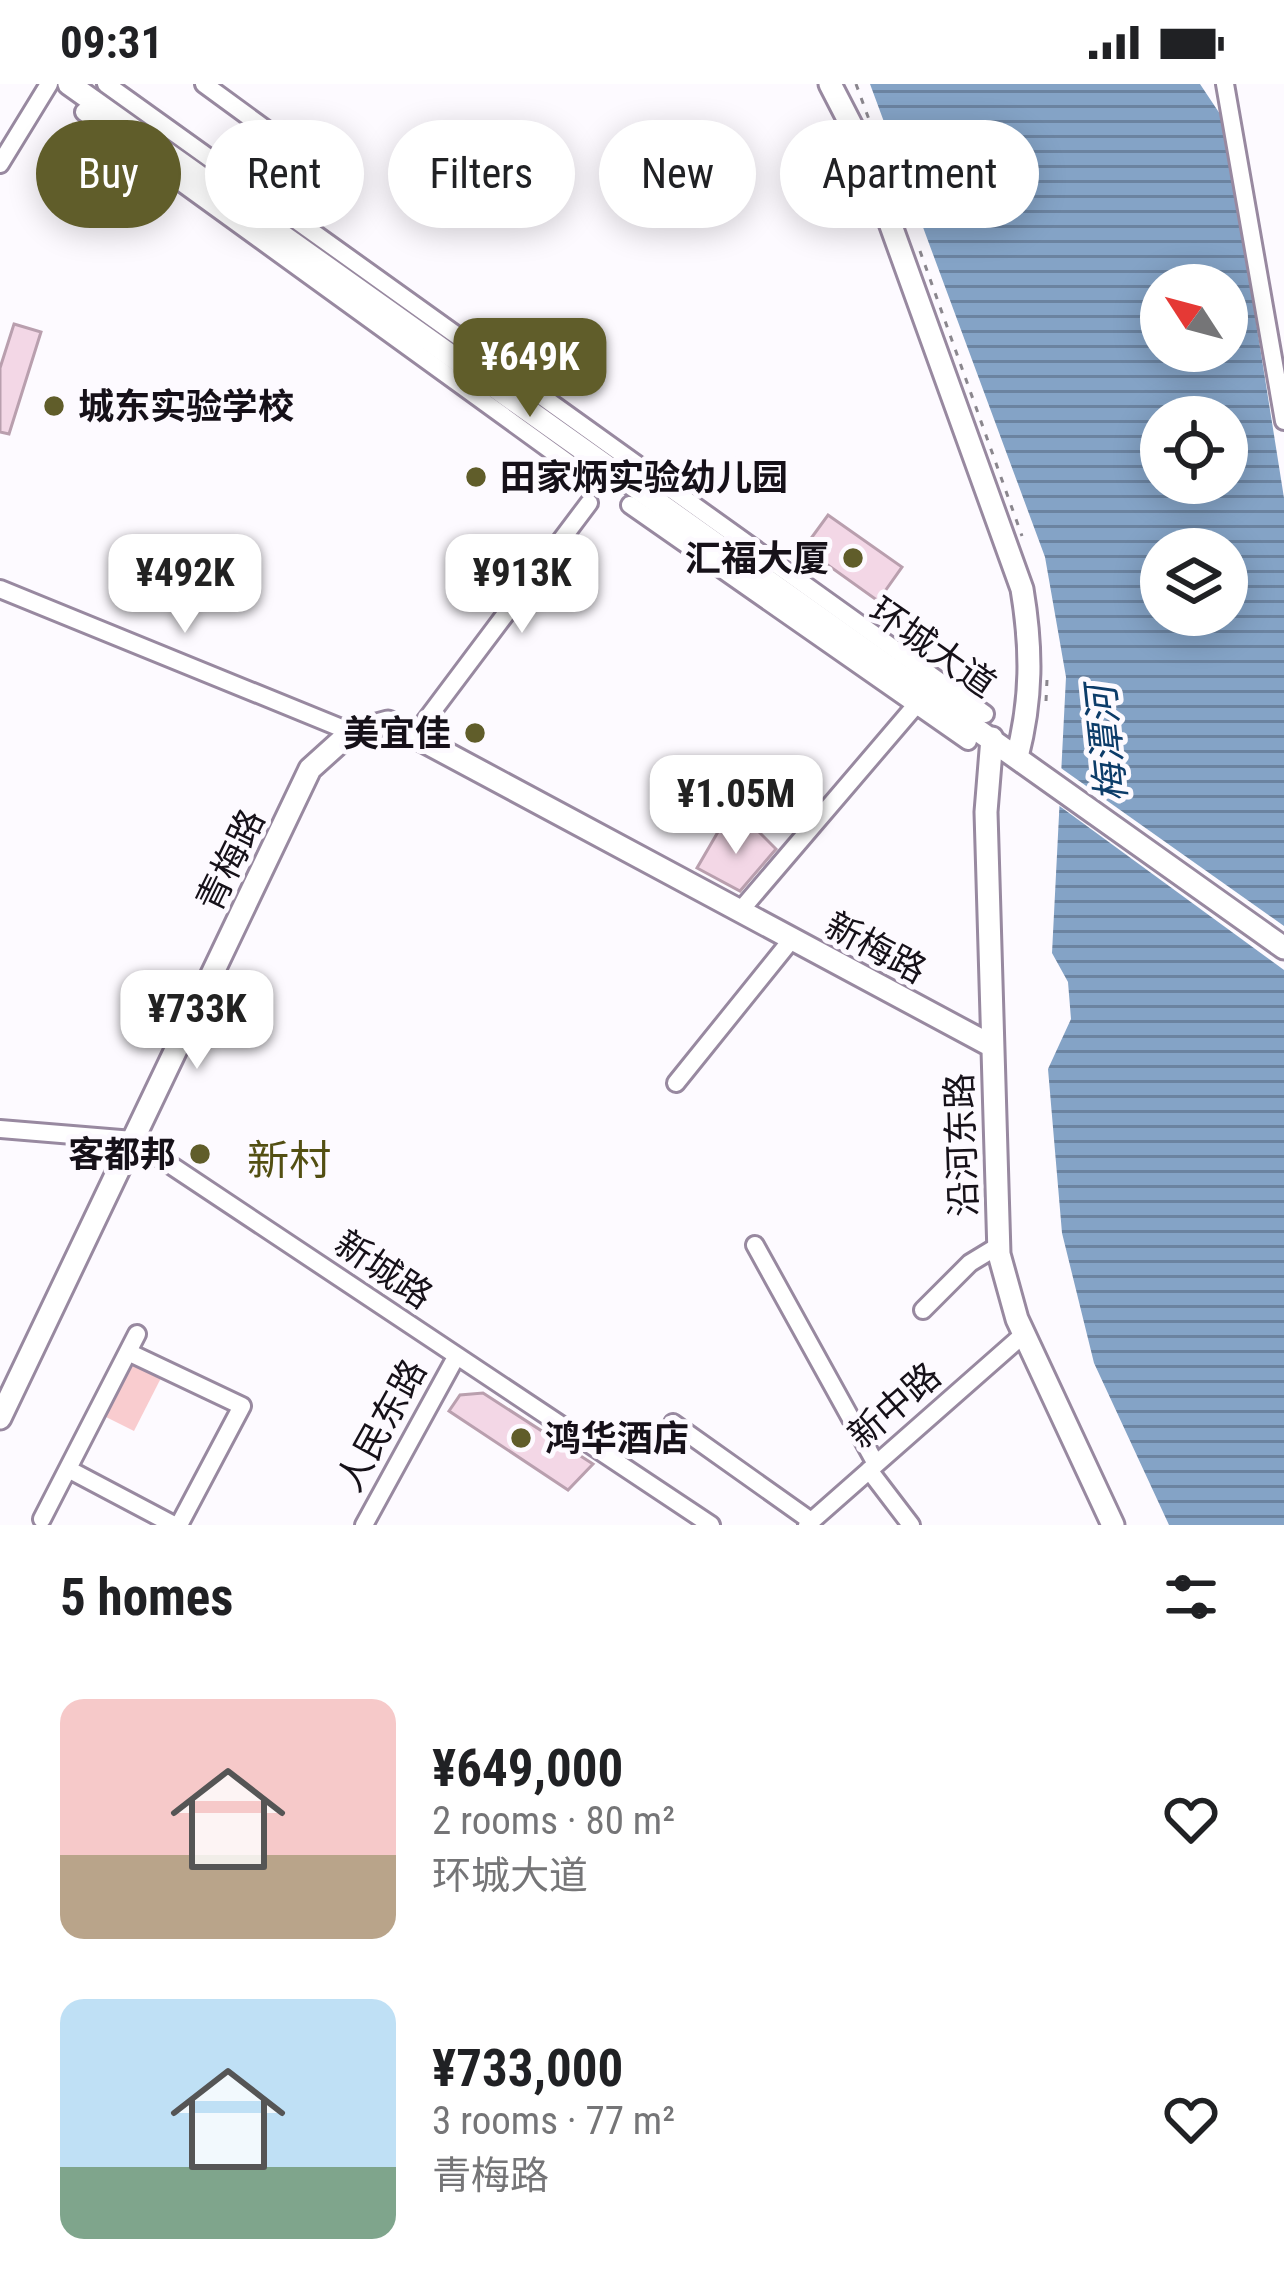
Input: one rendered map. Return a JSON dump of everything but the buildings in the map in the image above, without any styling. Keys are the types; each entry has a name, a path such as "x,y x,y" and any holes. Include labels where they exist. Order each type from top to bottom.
{"main road":[{"name":"环城大道","path":"69,84 992,738"},
{"name":"环城大道","path":"84,84 968,712 987,726 992,738"},
{"path":"830,84 863,148 1022,589 1031,641 1021,760"},
{"path":"351,732 388,722 414,736"},
{"name":"青梅路","path":"0,1418 310,769 351,732"},
{"name":"新梅路","path":"414,736 990,1046"},
{"path":"992,738 1284,948"},
{"name":"沿河东路","path":"992,738 986,812 998,1246 1024,1334 1113,1525"}],"street":[{"path":"0,164 49,84"},
{"path":"106,84 985,714"},
{"path":"204,84 253,120"},
{"path":"1225,84 1284,421"},
{"path":"84,112 578,470"},
{"path":"414,736 589,503"},
{"path":"630,505 968,741"},
{"path":"0,589 351,732"},
{"path":"740,911 916,705"},
{"path":"676,1083 792,940"},
{"name":"新城路","path":"0,1129 133,1140 711,1525"},
{"path":"755,1245 872,1467 911,1525"},
{"path":"923,1310 970,1263 998,1246"},
{"path":"42,1519 137,1334"},
{"name":"新中路","path":"809,1523 1024,1334"},
{"path":"68,1469 176,1525 242,1406 128,1352"},
{"name":"人民东路","path":"364,1525 456,1357"},
{"path":"673,1423 809,1523"}],"shaded area":[{"path":"133,1364 161,1378 134,1431 106,1417"}],"water":[{"name":"梅潭河","path":"870,84 1200,84 1224,120 1247,264 1140,264 1140,372 1248,372 1248,271 1284,498 1284,1525 1169,1525 1094,1363 1062,1233 1048,1069 1071,1019 1068,982 1052,953 1066,677 1045,557 923,228 1039,228 1039,120 883,120"}],"pier":[{"path":"1058,766 1284,926 1284,970 1054,802"}],"place":[{"name":"城东实验学校","path":"54,406"},
{"name":"田家炳实验幼儿园","path":"476,477"},
{"name":"汇福大厦","path":"853,558"},
{"name":"美宜佳","path":"475,733"},
{"name":"客都邦","path":"200,1154"},
{"name":"鸿华酒店","path":"521,1438"}],"district":[{"name":"新村","path":"289,1160"}]}
